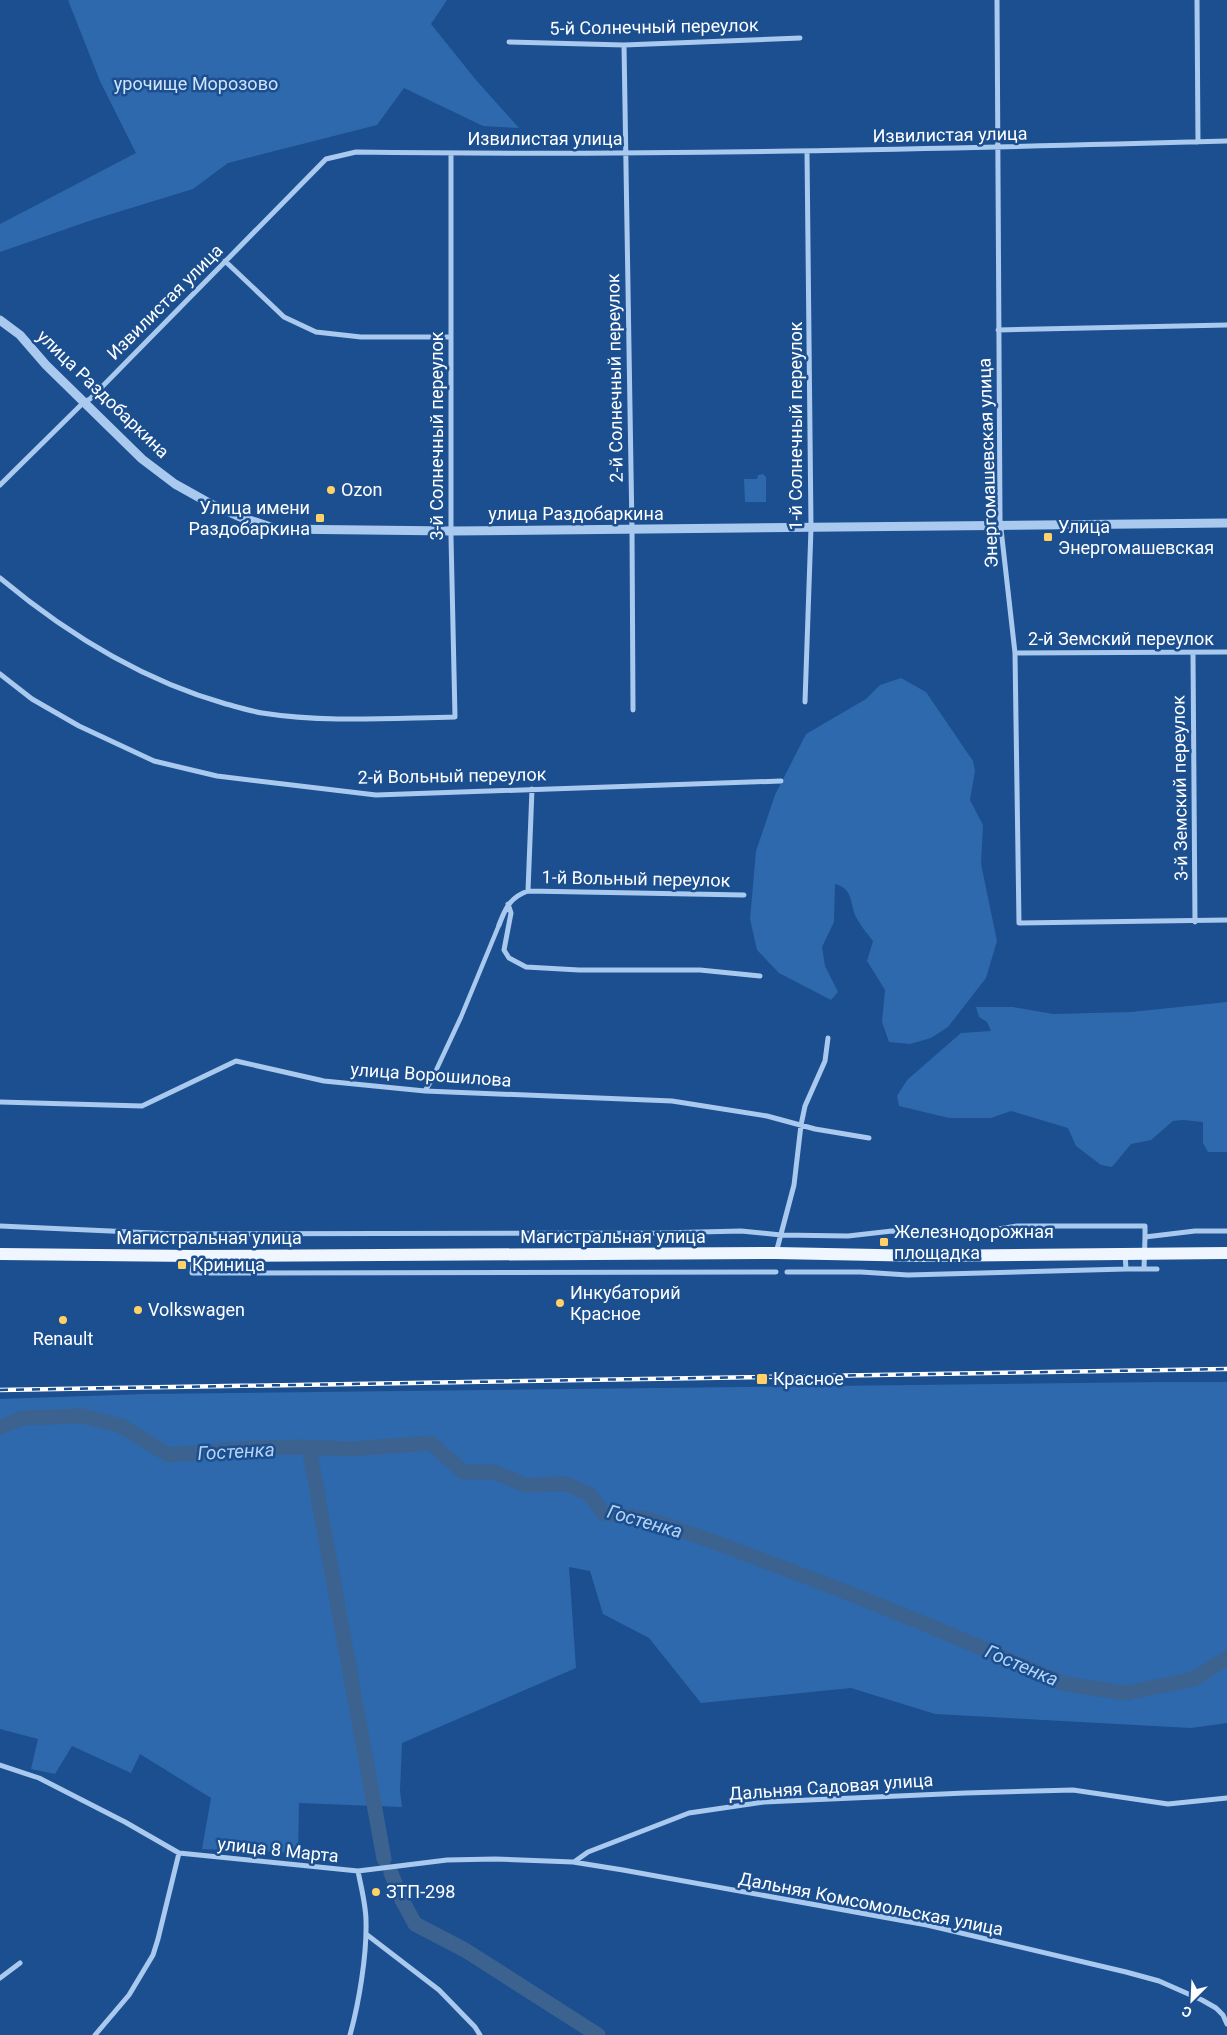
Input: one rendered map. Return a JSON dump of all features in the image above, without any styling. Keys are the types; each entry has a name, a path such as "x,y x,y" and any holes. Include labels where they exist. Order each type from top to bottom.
{"main road":[{"name":"Магистральная улица","path":"0,1254 194,1256 776,1254 927,1256 1227,1253"}],"street":[{"name":"Энергомашевская улица","path":"997,0 998,330 1001,525 1015,653 1019,924 1195,922"},
{"path":"1197,0 1198,142"},
{"name":"5-й Солнечный переулок","path":"509,42 624,45 800,38"},
{"name":"2-й Солнечный переулок","path":"624,45 633,710"},
{"name":"Извилистая улица","path":"0,485 90,398 326,159 356,152 451,154 807,151 998,148 1227,141"},
{"name":"1-й Солнечный переулок","path":"806,702 810,528 807,151"},
{"name":"3-й Солнечный переулок","path":"0,578 78,638 136,670 199,696 261,713 326,720 455,717 450,337 451,154"},
{"path":"225,261 284,317 316,332 362,337 450,337"},
{"name":"улица Раздобаркина","path":"0,320 20,335 46,365 142,459 176,484 209,503 240,517 277,529 452,532 1227,523"},
{"path":"998,330 1227,325"},
{"name":"2-й Земский переулок","path":"1015,653 1193,654 1227,652"},
{"name":"3-й Земский переулок","path":"1193,654 1195,922"},
{"name":"2-й Вольный переулок","path":"0,674 32,699 79,726 154,761 217,776 376,795 781,781"},
{"path":"425,1091 461,1017 508,904 518,894 528,891 532,789"},
{"name":"1-й Вольный переулок","path":"528,891 744,895"},
{"path":"508,904 511,913 504,950 509,958 526,967 579,970 700,970 760,976"},
{"path":"1195,922 1227,920"},
{"path":"776,1254 794,1185 805,1106 825,1061 828,1038"},
{"name":"улица Ворошилова","path":"0,1102 142,1106 236,1061 324,1081 425,1091 672,1100 767,1116 801,1125 869,1138"},
{"path":"0,1226 176,1234 660,1233 741,1231 781,1235 848,1236 892,1231 974,1233 1017,1226 1145,1226 1144,1269"},
{"path":"1145,1237 1195,1231 1227,1231"},
{"path":"1125,1254 1126,1269"},
{"path":"194,1256 192,1273 776,1272"},
{"path":"787,1272 862,1272 908,1275 1157,1269"},
{"name":"улица 8 Марта","path":"0,1765 39,1778 125,1822 179,1853 358,1872 366,1918 366,1934 360,1986 350,2035"},
{"name":"Дальняя Садовая улица","path":"573,1862 588,1852 689,1812 764,1802 1073,1790 1168,1804 1227,1798"},
{"path":"95,2035 129,1995 153,1955 179,1853"},
{"path":"358,1872 447,1860 495,1859 573,1862"},
{"name":"Дальняя Комсомольская улица","path":"573,1862 927,1925 1126,1972 1159,1981 1202,2000 1216,2008 1223,2015 1227,2023"},
{"path":"366,1934 439,1990 480,2035"},
{"path":"0,1978 20,1963"}],"green space":[{"name":"урочище Морозово","path":"68,0 447,0 431,24 476,80 519,128 483,126 404,88 377,125 228,163 193,189 92,220 0,252 0,224 136,153 100,81"},
{"path":"763,474 766,477 766,502 745,502 744,479 757,479 758,475"},
{"path":"901,678 926,692 973,761 975,771 970,800 983,825 981,864 997,941 986,978 948,1027 931,1038 910,1044 889,1042 882,1022 885,990 867,961 873,941 855,915 850,896 845,889 835,884 834,922 822,947 825,966 838,992 831,1000 779,973 757,950 750,919 756,851 775,795 806,734 866,699 880,685"},
{"path":"1227,1002 1227,1152 1208,1152 1203,1143 1203,1122 1173,1121 1151,1140 1131,1144 1112,1167 1101,1165 1076,1146 1068,1128 1011,1111 991,1118 949,1118 899,1106 897,1096 907,1080 961,1033 991,1031 987,1022 979,1017 976,1007 1013,1007 1053,1014 1131,1012"},
{"path":"1227,1382 1227,1723 1191,1728 935,1714 851,1688 701,1703 649,1638 603,1614 590,1571 569,1567 576,1668 402,1743 400,1791 402,1807 299,1803 298,1853 202,1849 211,1798 140,1754 131,1773 72,1746 55,1774 31,1769 38,1739 0,1729 0,1399 145,1394"}],"waterway":[{"name":"Гостенка","path":"0,1427 23,1418 82,1416 121,1426 169,1455 253,1448 352,1449 431,1443 463,1472 494,1472 525,1485 567,1484 590,1495 603,1513 648,1519 709,1540 930,1626 1065,1684 1126,1693 1194,1679 1227,1658"},
{"path":"309,1447 384,1859"},
{"path":"391,1873 402,1900 415,1924 465,1950 598,2035"}],"railway":[{"path":"0,1390 1227,1369"}],"place":[{"name":"Ozon","path":"331,490"},
{"name":"Улица имени Раздобаркина","path":"320,518"},
{"name":"Улица Энергомашевская","path":"1048,537"},
{"name":"Железнодорожная площадка","path":"884,1242"},
{"name":"Криница","path":"182,1265"},
{"name":"Инкубаторий Красное","path":"560,1303"},
{"name":"Volkswagen","path":"138,1310"},
{"name":"Renault","path":"63,1320"},
{"name":"Красное","path":"762,1379"},
{"name":"ЗТП-298","path":"376,1892"}]}
